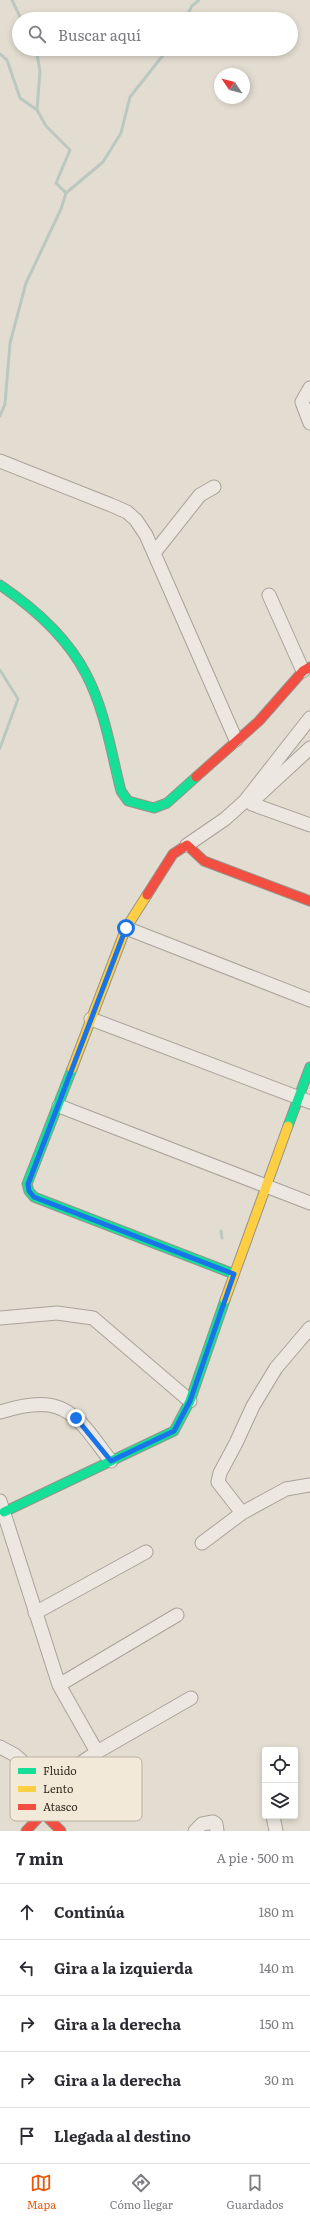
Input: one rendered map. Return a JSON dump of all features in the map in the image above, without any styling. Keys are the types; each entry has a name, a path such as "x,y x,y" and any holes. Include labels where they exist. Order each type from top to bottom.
{"street":[{"path":"310,388 302,402 310,423"},
{"path":"0,461 127,512 136,520 154,553 236,740"},
{"path":"154,553 200,495 214,487"},
{"path":"0,585 26,603 65,640 86,676 101,717 121,791 128,801 154,808 167,804 236,740 259,721 307,669 269,595"},
{"path":"248,802 310,718"},
{"path":"234,1274 34,1197 29,1191 28,1184 126,928 174,854 226,819 248,802 310,748"},
{"path":"248,802 310,825"},
{"path":"188,845 204,861 310,901"},
{"path":"126,928 310,1000"},
{"path":"92,1019 304,1100"},
{"path":"97,1752 59,1685 1,1504 111,1461 174,1431 190,1401 265,1185 304,1100 310,1067"},
{"path":"59,1106 310,1203"},
{"path":"0,1318 57,1312 93,1318 190,1401"},
{"path":"242,1513 218,1482 220,1473 253,1406 276,1368 310,1328"},
{"path":"0,1412 24,1405 57,1406 76,1418 111,1461"},
{"path":"202,1543 242,1513 286,1489 310,1485"},
{"path":"35,1613 146,1552"},
{"path":"59,1685 177,1615"},
{"path":"90,1757 191,1698"},
{"path":"0,1747 17,1757"},
{"path":"274,1819 276,1831"},
{"path":"26,1831 34,1821"},
{"path":"51,1821 61,1831"},
{"path":"195,1831 202,1824 213,1822 216,1824 217,1831"}],"waterway":[{"path":"12,0 18,12"},
{"path":"189,12 192,6 199,0"},
{"path":"0,54 7,60 20,98 37,110 46,126 70,150 56,183 66,193"},
{"path":"37,56 40,71 37,110"},
{"path":"0,416 5,404 10,343 26,283 61,209 66,193 103,162 121,133 130,97 162,56"},
{"path":"0,670 18,699 0,748"},
{"path":"221,1231 222,1238"}],"traffic: fast":[{"path":"0,585 25,603 49,624 78,660 93,688 98,702 107,731 121,791 128,801 154,808 167,803 196,777"},
{"path":"288,1126 310,1067"},
{"path":"72,1069 27,1184 29,1191 34,1197 234,1274"},
{"path":"4,1512 174,1431 190,1401 225,1300"}],"traffic: slow":[{"path":"72,1069 126,928 147,895"},
{"path":"225,1300 288,1126"}],"traffic: jam":[{"path":"196,777 259,721 303,671 310,667"},
{"path":"147,895 173,854 187,845 204,861 310,901"},
{"path":"26,1831 35,1821"},
{"path":"51,1821 61,1831"}],"route":[{"path":"76,1418 111,1461 174,1431 190,1401 234,1274 34,1197 29,1191 28,1184 126,928"}]}
